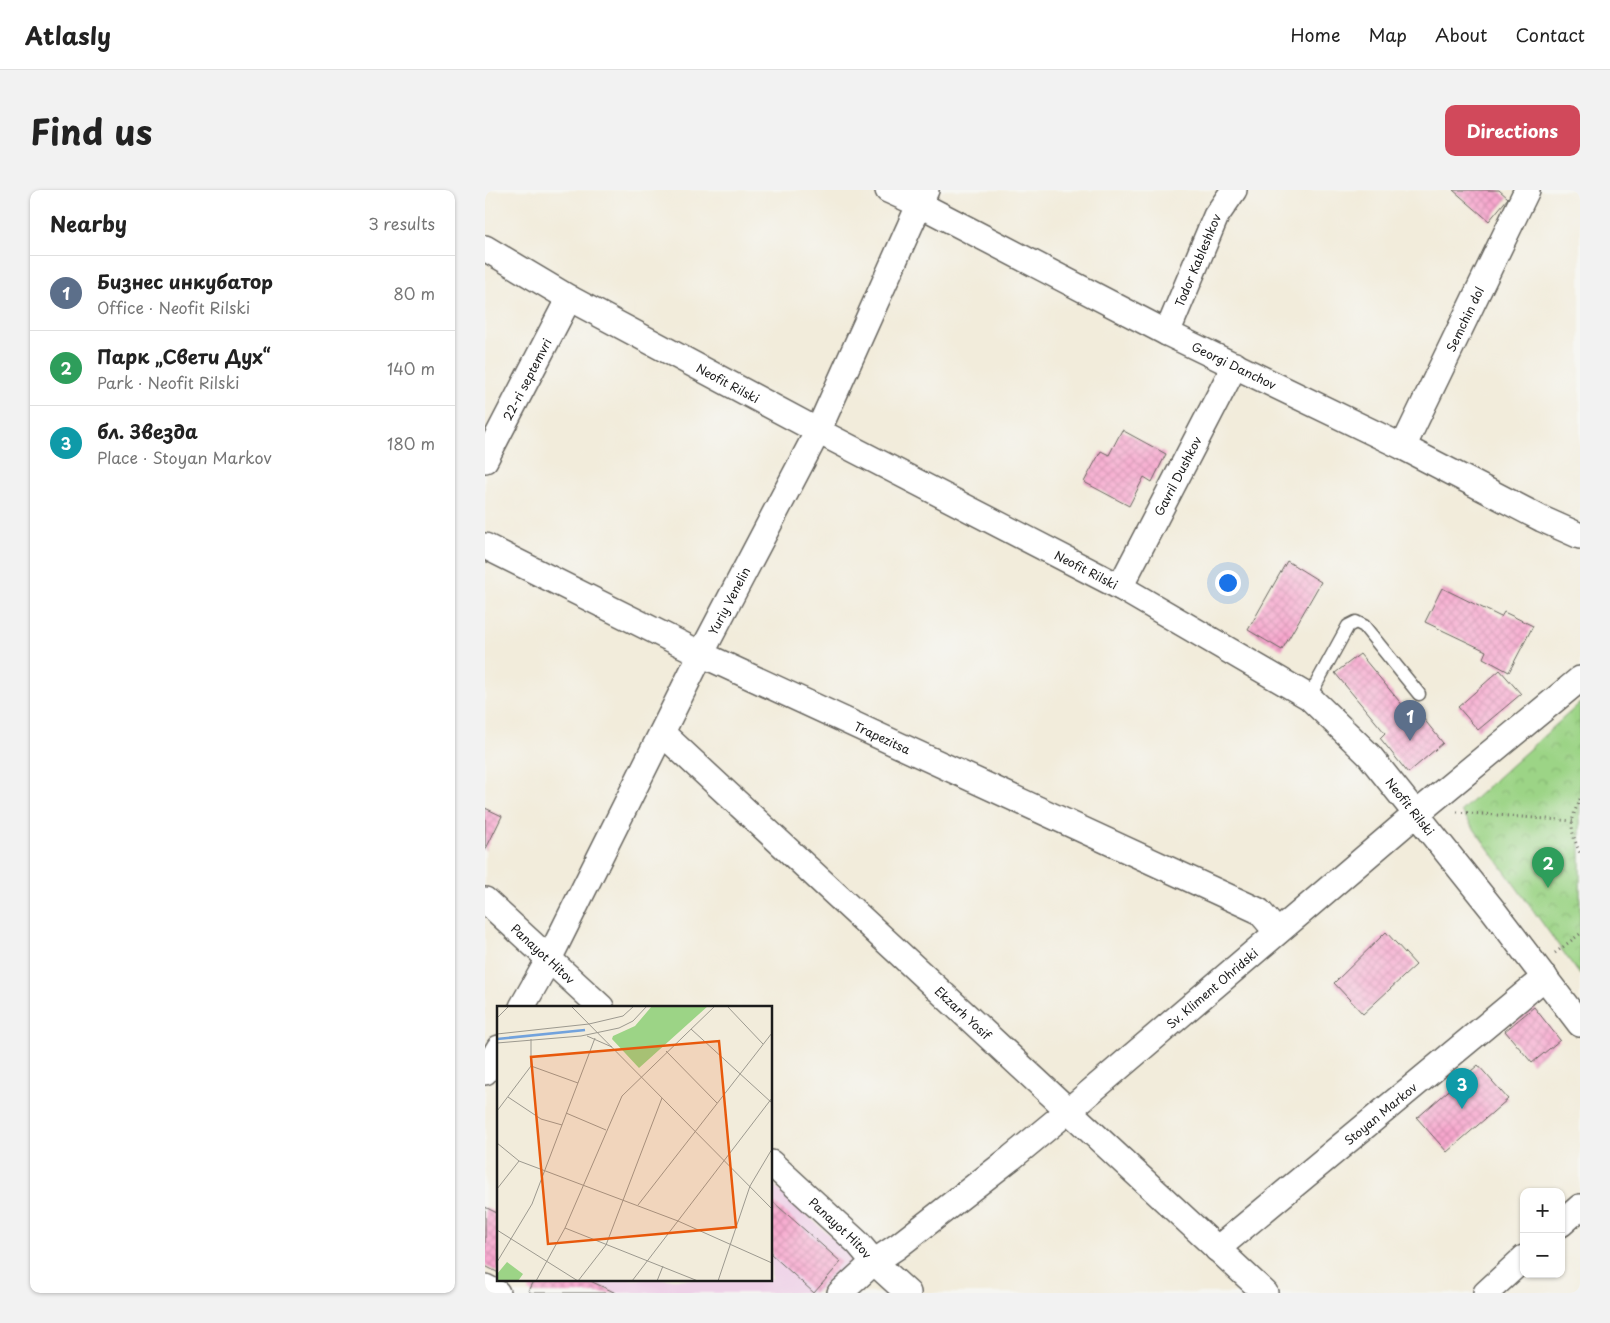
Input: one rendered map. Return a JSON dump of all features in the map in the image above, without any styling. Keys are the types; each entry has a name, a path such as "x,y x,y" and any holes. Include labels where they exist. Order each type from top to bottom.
{"street":[{"name":"Georgi Danchov","path":"888,190 922,197 1167,333 1403,446 1542,519 1580,536"},
{"name":"Todor Kableshkov","path":"1167,333 1216,216 1234,190"},
{"name":"Semchin dol","path":"1403,446 1527,190"},
{"name":"Yuriy Venelin","path":"523,1006 549,959 701,654 818,431 922,197"},
{"name":"Neofit Rilski","path":"485,248 569,298 818,431 1120,587 1309,697 1369,755 1493,910 1580,1024"},
{"name":"22-ri septemvri","path":"485,460 569,298"},
{"name":"Gavril Dushkov","path":"1120,587 1235,365"},
{"name":"Trapezitsa","path":"485,546 701,654 1259,911 1277,932"},
{"name":"Sv. Kliment Ohridski","path":"840,1293 874,1262 898,1246 996,1170 1068,1111 1415,814 1580,679"},
{"name":"Ekzarh Yosif","path":"662,733 1265,1293"},
{"name":"Panayot Hitov","path":"485,900 600,1006"},
{"name":"Stoyan Markov","path":"1217,1249 1545,977"},
{"path":"485,1072 497,1051"},
{"name":"Panayot Hitov","path":"773,1166 858,1243 874,1262 908,1293"},
{"path":"1565,1220 1580,1207"},
{"path":"1486,1293 1520,1262"},
{"path":"485,1287 497,1293"}],"lane":[{"path":"1309,697 1348,626 1356,622 1364,626 1419,694"}],"path":[{"path":"1580,799 1575,810 1571,832 1580,853"},
{"path":"1452,812 1461,811 1573,821"},
{"path":"1571,942 1580,934"}],"shaded area":[{"path":"773,1185 856,1259 816,1293 616,1293 588,1280 773,1280"}],"green space":[{"path":"1580,703 1580,975 1461,811"}],"building":[{"path":"1453,190 1499,190 1508,198 1489,221"},
{"path":"1122,430 1166,454 1152,482 1144,477 1129,506 1084,482 1101,451 1109,455"},
{"path":"1287,561 1321,582 1282,650 1248,630"},
{"path":"1442,588 1501,617 1504,612 1533,626 1509,672 1483,658 1486,651 1425,622"},
{"path":"1360,654 1409,713 1415,708 1443,743 1408,773 1380,738 1385,733 1335,673"},
{"path":"1500,670 1521,694 1478,730 1458,707"},
{"path":"485,808 502,816 485,851"},
{"path":"1386,932 1416,965 1363,1014 1334,983"},
{"path":"1534,1007 1560,1040 1532,1063 1505,1031"},
{"path":"1478,1065 1508,1099 1447,1152 1417,1118"},
{"path":"773,1202 841,1262 814,1293 773,1256"},
{"path":"485,1207 497,1213 497,1272 485,1266"},
{"path":"534,1280 588,1280 616,1293 532,1293 528,1291"}],"place":[{"name":"Бизнес инкубатор","path":"1410,741"},
{"name":"Парк „Свети Дух“","path":"1548,888"},
{"name":"бл. Звезда","path":"1462,1109"}]}
